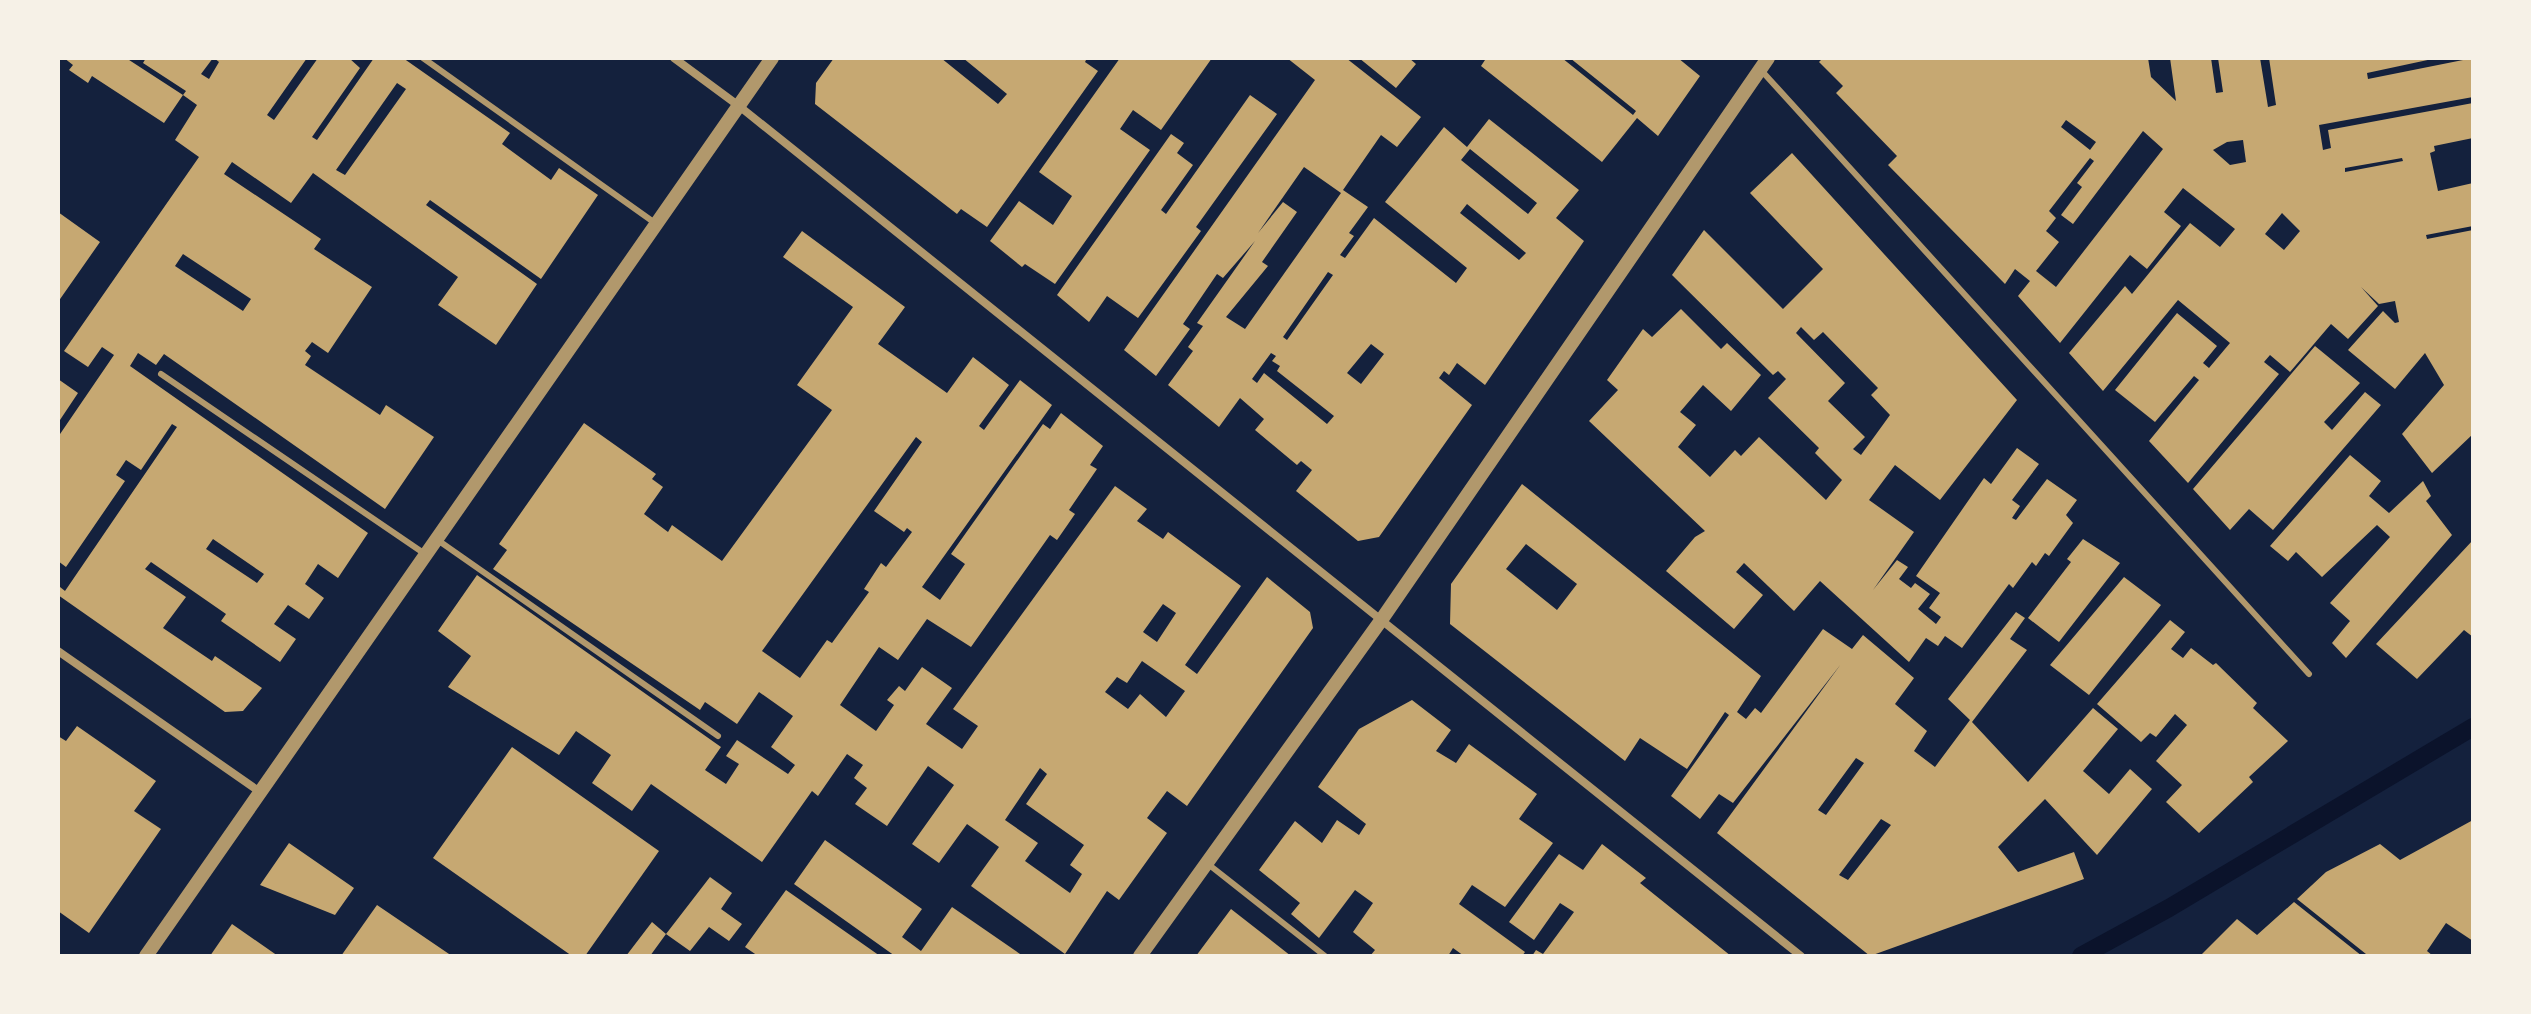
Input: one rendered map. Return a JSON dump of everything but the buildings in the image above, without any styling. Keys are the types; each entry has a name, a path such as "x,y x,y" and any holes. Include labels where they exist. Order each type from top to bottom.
{"street":[{"path":"674,58 739,106 1801,956"},
{"path":"146,956 772,58"},
{"path":"1140,956 1382,619 1764,63"},
{"path":"58,651 260,792"}],"lane":[{"path":"423,58 656,224"},
{"path":"1764,63 2309,674"},
{"path":"161,374 425,554"},
{"path":"436,539 718,736"},
{"path":"1206,862 1325,956"}],"waterway":[{"path":"2081,956 2169,908 2473,727"}]}
